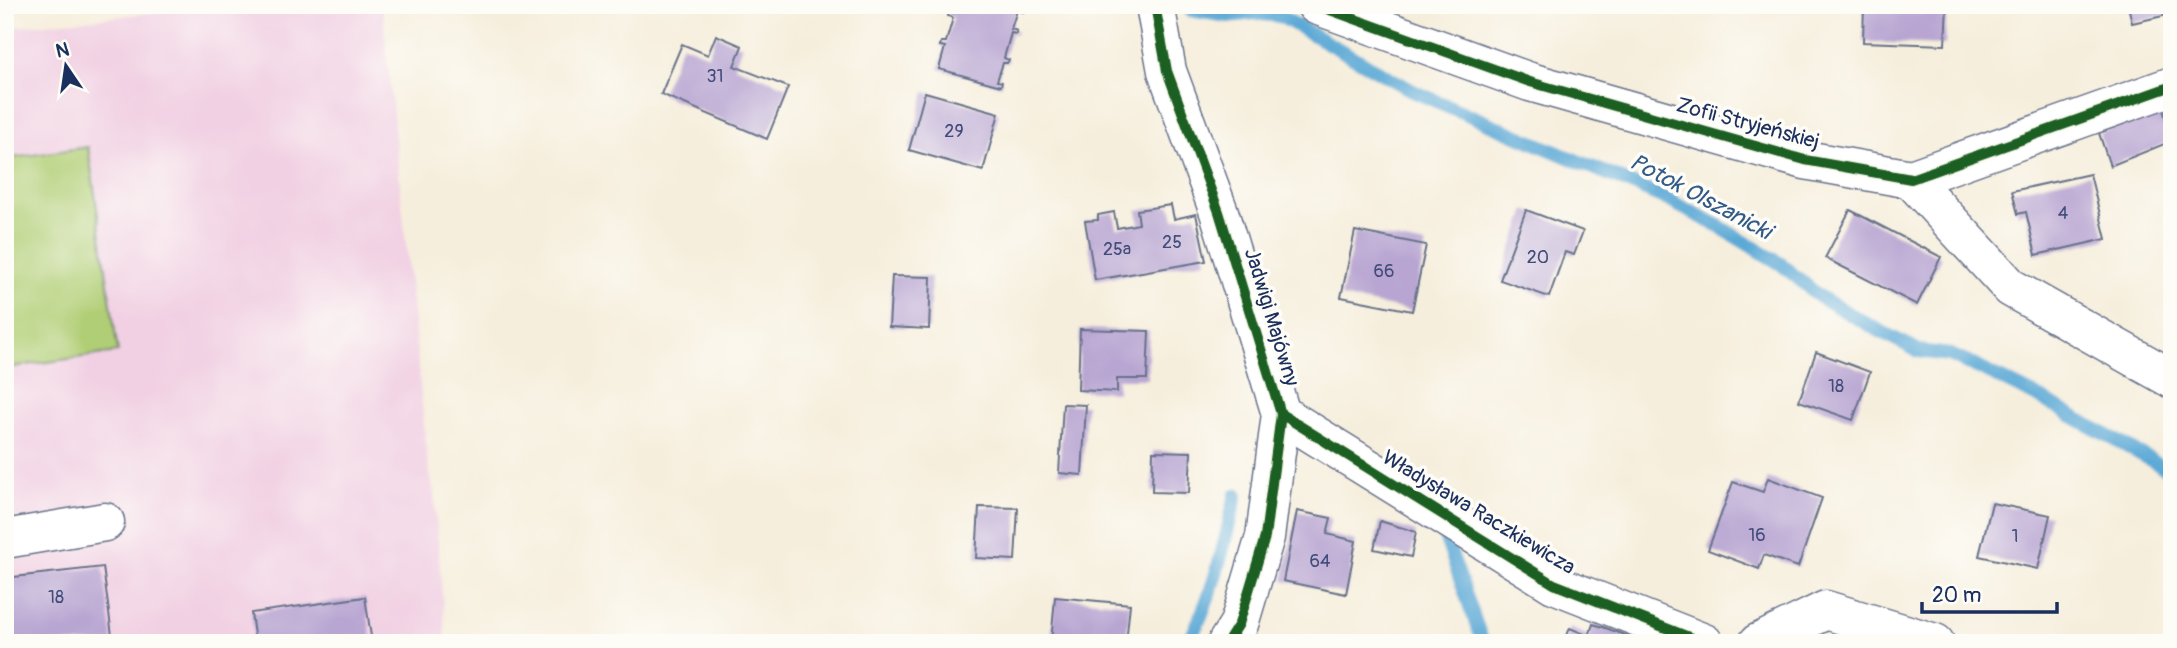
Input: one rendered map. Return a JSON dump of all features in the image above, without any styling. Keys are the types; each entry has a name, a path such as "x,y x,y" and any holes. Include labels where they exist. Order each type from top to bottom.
{"street":[{"name":"Jadwigi Majówny","path":"1155,5 1167,71 1219,212 1281,414 1265,537 1239,624 1227,643"},
{"name":"Zofii Stryjeńskiej","path":"1316,5 1531,82 1805,160 1911,179 2172,86"},
{"path":"1911,179 2011,288 2172,379"},
{"name":"Władysława Raczkiewicza","path":"1281,414 1554,584 1704,643"},
{"path":"5,539 104,522"},
{"path":"1758,643 1826,610 1935,643"}],"shaded area":[{"path":"230,5 382,5 428,463 434,493 446,643 5,643 5,28"}],"green space":[{"path":"88,147 118,352 5,368 5,159"}],"building":[{"path":"956,5 1011,5 1024,9 1023,12 1017,10 1011,29 1017,31 1016,34 1011,33 1004,58 1009,60 1003,63 997,81 1002,82 1001,86 939,69 945,47 940,46 941,42 946,42 953,18 948,16 949,12 954,13"},
{"path":"1864,5 1947,5 1945,45 1863,42"},
{"path":"2128,5 2172,5 2172,14 2132,23"},
{"path":"716,35 742,46 734,66 788,87 767,139 661,94 682,44 708,55"},
{"path":"925,92 999,113 983,171 909,150"},
{"path":"2163,109 2172,141 2110,166 2099,133"},
{"path":"2090,174 2106,239 2036,255 2026,212 2018,214 2012,191"},
{"path":"1171,205 1174,219 1196,214 1206,261 1095,280 1085,221 1098,220 1098,215 1114,212 1117,228 1139,224 1137,210"},
{"path":"1526,210 1583,231 1574,255 1565,252 1549,297 1500,280"},
{"path":"1850,210 1941,257 1917,305 1825,258"},
{"path":"1355,231 1426,245 1412,311 1341,297"},
{"path":"892,276 931,277 929,329 889,327"},
{"path":"1080,329 1149,331 1147,379 1117,379 1117,392 1078,390"},
{"path":"1816,352 1870,372 1853,420 1799,401"},
{"path":"1063,404 1086,405 1082,475 1059,473"},
{"path":"1153,451 1191,452 1189,493 1152,492"},
{"path":"1768,478 1822,498 1798,567 1764,555 1759,569 1708,550 1733,482 1763,492"},
{"path":"1992,503 2050,515 2038,569 1979,556"},
{"path":"979,507 1018,508 1015,560 976,558"},
{"path":"1297,511 1331,518 1327,534 1356,541 1346,594 1283,581"},
{"path":"1380,521 1416,532 1411,557 1374,549"},
{"path":"103,567 113,643 9,643 5,615 5,578"},
{"path":"365,597 372,643 255,643 251,613"},
{"path":"1055,597 1130,604 1126,643 1051,643"},
{"path":"1593,624 1646,643 1564,643 1570,628 1589,636"},
{"path":"1452,639 1452,643 1434,643 1434,641"}],"waterway":[{"name":"Potok Olszanicki","path":"1190,10 1228,16 1254,13 1280,16 1415,92 1662,197 1715,224 1781,264 1820,297 1878,330 1918,351 1950,355 1977,367 2044,400 2172,472"},
{"path":"1188,643 1211,589 1236,495"},
{"path":"1446,539 1483,643"}],"cycle path":[{"path":"1155,5 1167,71 1219,212 1281,414 1265,537 1239,624 1227,643"},
{"path":"1316,5 1530,82 1805,160 1911,179 2172,86"},
{"path":"1281,414 1554,584 1704,643"}]}
